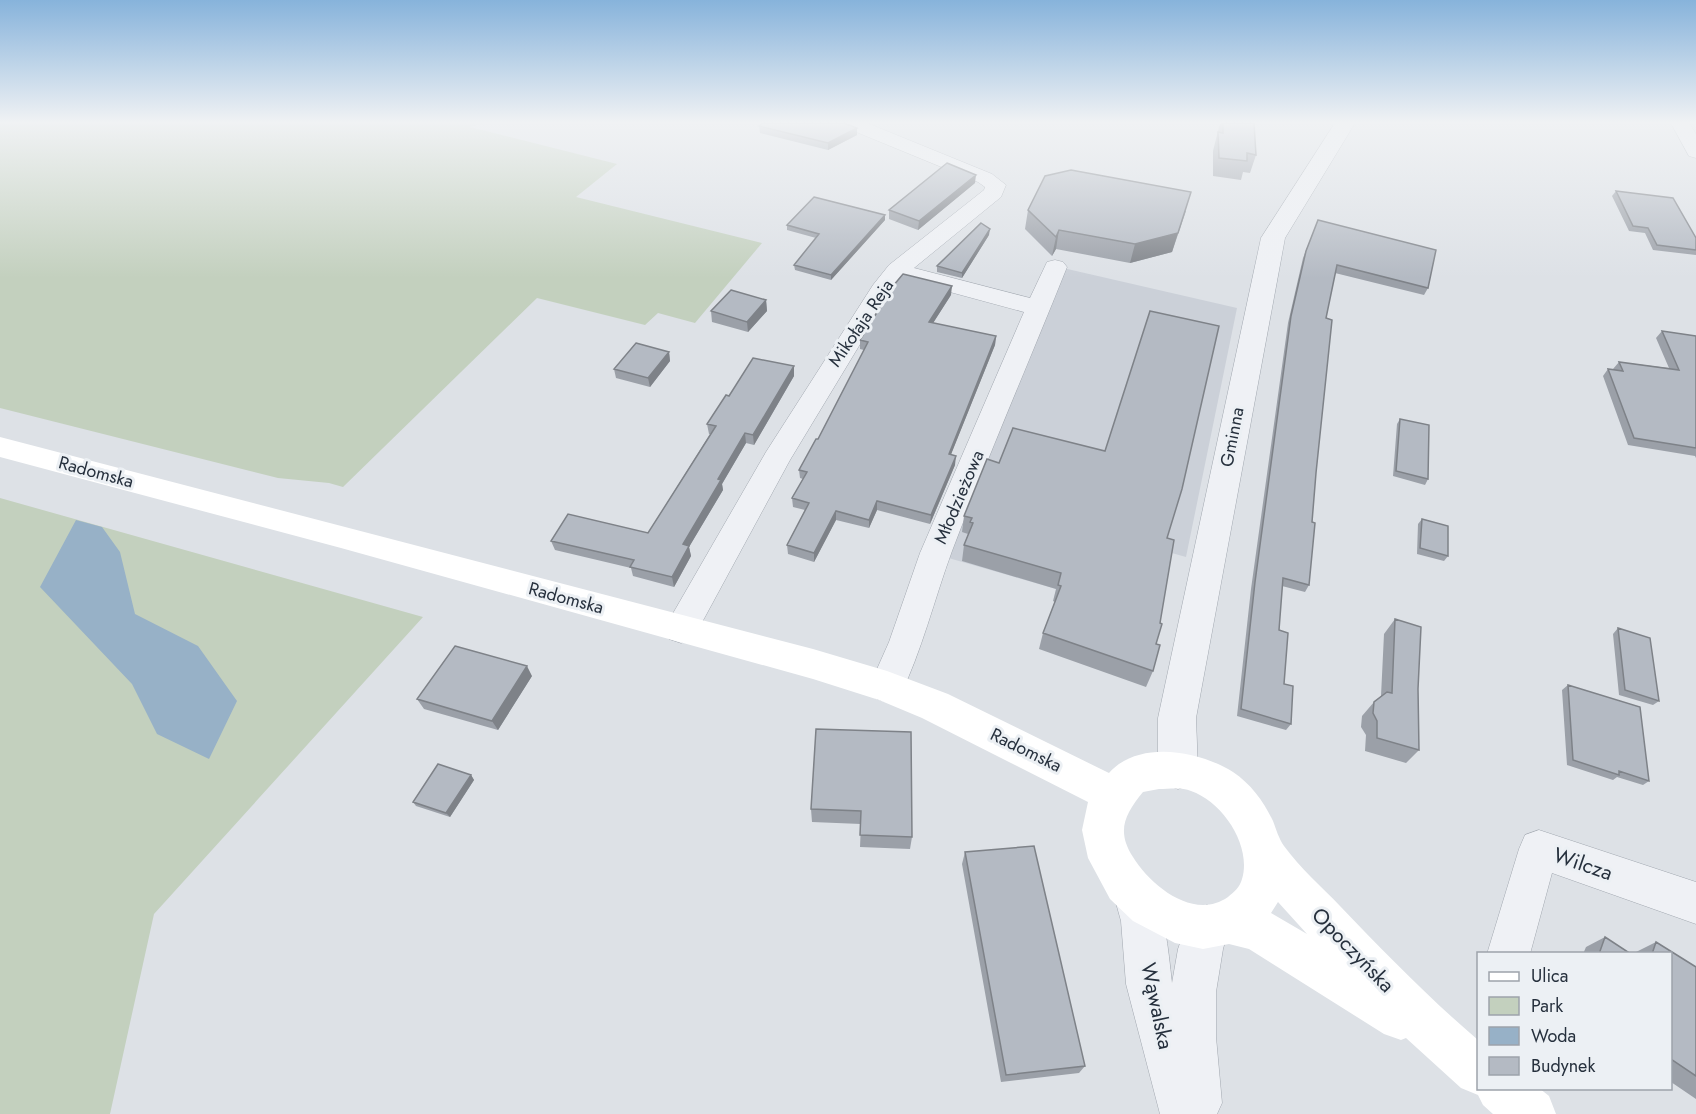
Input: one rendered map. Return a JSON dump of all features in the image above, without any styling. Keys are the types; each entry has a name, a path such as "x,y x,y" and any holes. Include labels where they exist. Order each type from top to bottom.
{"main road":[{"name":"Radomska","path":"0,447 330,533 813,664 887,687 935,706 1114,795"},
{"path":"1178,771 1200,775 1224,789 1244,808 1258,831 1265,856 1265,876 1258,895 1246,911 1218,925 1182,923 1152,909 1124,886 1108,860 1103,817 1114,795 1130,778 1150,772 1178,771"},
{"name":"Opoczyńska","path":"1265,856 1332,930 1474,1062"},
{"name":"Opoczyńska","path":"1218,925 1258,930 1474,1062"},
{"name":"Opoczyńska","path":"1505,1090 1531,1114"}],"street":[{"name":"Mikołaja Reja","path":"681,629 776,459 854,331 897,270 994,193 996,185 980,175"},
{"name":"Gminna","path":"1178,771 1177,718 1273,238 1312,175"},
{"name":"Młodzieżowa","path":"887,687 906,642 936,553 1055,267"},
{"path":"897,270 1038,308"},
{"name":"Wilcza","path":"1509,952 1539,849 1696,903"},
{"name":"Wąwalska","path":"1136,896 1143,921 1149,984 1185,1114"},
{"name":"Wąwalska","path":"1198,1114 1192,1052 1193,993 1202,942 1218,925"}],"shaded area":[{"path":"1063,268 1237,308 1186,557 1076,526 1056,589 945,557"}],"green space":[{"path":"0,175 603,175 576,197 762,243 695,323 658,313 645,325 537,298 343,487 329,483 278,478 0,408"},
{"path":"0,498 423,617 154,914 110,1114 0,1114"}],"water":[{"path":"76,520 102,527 120,552 135,614 198,646 237,701 209,759 157,734 132,684 40,587"}],"building":[{"path":"932,175 976,175 919,221 889,210"},
{"path":"1098,175 1191,192 1178,233 1135,244 1059,230 1056,237 1028,210 1045,176"},
{"path":"1616,191 1673,198 1696,238 1696,250 1657,245 1648,228 1633,226"},
{"path":"814,197 885,215 831,275 794,265 819,234 787,225"},
{"path":"1318,220 1436,250 1428,288 1337,265 1326,318 1332,320 1316,473 1312,522 1315,523 1309,585 1283,578 1279,630 1288,633 1284,684 1293,686 1291,724 1241,709 1255,582 1291,316 1306,251"},
{"path":"981,223 990,229 962,273 937,266"},
{"path":"903,274 952,286 929,322 996,336 949,454 956,456 931,515 877,501 869,520 836,511 814,553 787,545 809,503 792,498 807,472 799,470 818,439 868,342 860,340 893,286"},
{"path":"731,290 766,300 747,322 711,311"},
{"path":"1150,311 1219,326 1182,489 1167,538 1174,540 1160,623 1162,624 1156,644 1160,645 1153,671 1043,633 1061,586 1058,585 1061,573 964,545 973,523 970,522 972,518 964,516 987,459 999,463 1013,428 1105,451"},
{"path":"1662,331 1696,336 1696,448 1634,438 1608,369 1623,371 1619,362 1679,370"},
{"path":"636,343 669,352 648,378 614,369"},
{"path":"753,358 794,366 753,435 745,433 718,479 721,480 683,544 689,546 672,577 630,567 634,560 551,541 568,514 648,533 716,426 707,424 726,395 729,396"},
{"path":"1400,419 1429,425 1428,479 1396,471"},
{"path":"1422,519 1448,526 1448,556 1420,548"},
{"path":"1395,619 1421,627 1418,689 1419,750 1377,738 1377,721 1373,713 1374,702 1387,692 1392,693"},
{"path":"1618,628 1650,638 1659,701 1625,690"},
{"path":"455,646 527,666 492,721 417,699"},
{"path":"1568,685 1640,707 1649,781 1619,771 1619,775 1573,760"},
{"path":"816,729 911,732 912,837 860,835 861,811 811,809"},
{"path":"438,764 471,775 446,813 413,802"},
{"path":"1034,846 1085,1066 1006,1075 965,852"},
{"path":"1605,937 1628,952 1600,952"},
{"path":"1656,942 1672,952 1653,952"},
{"path":"1672,952 1696,967 1696,1076 1672,1060"}]}
